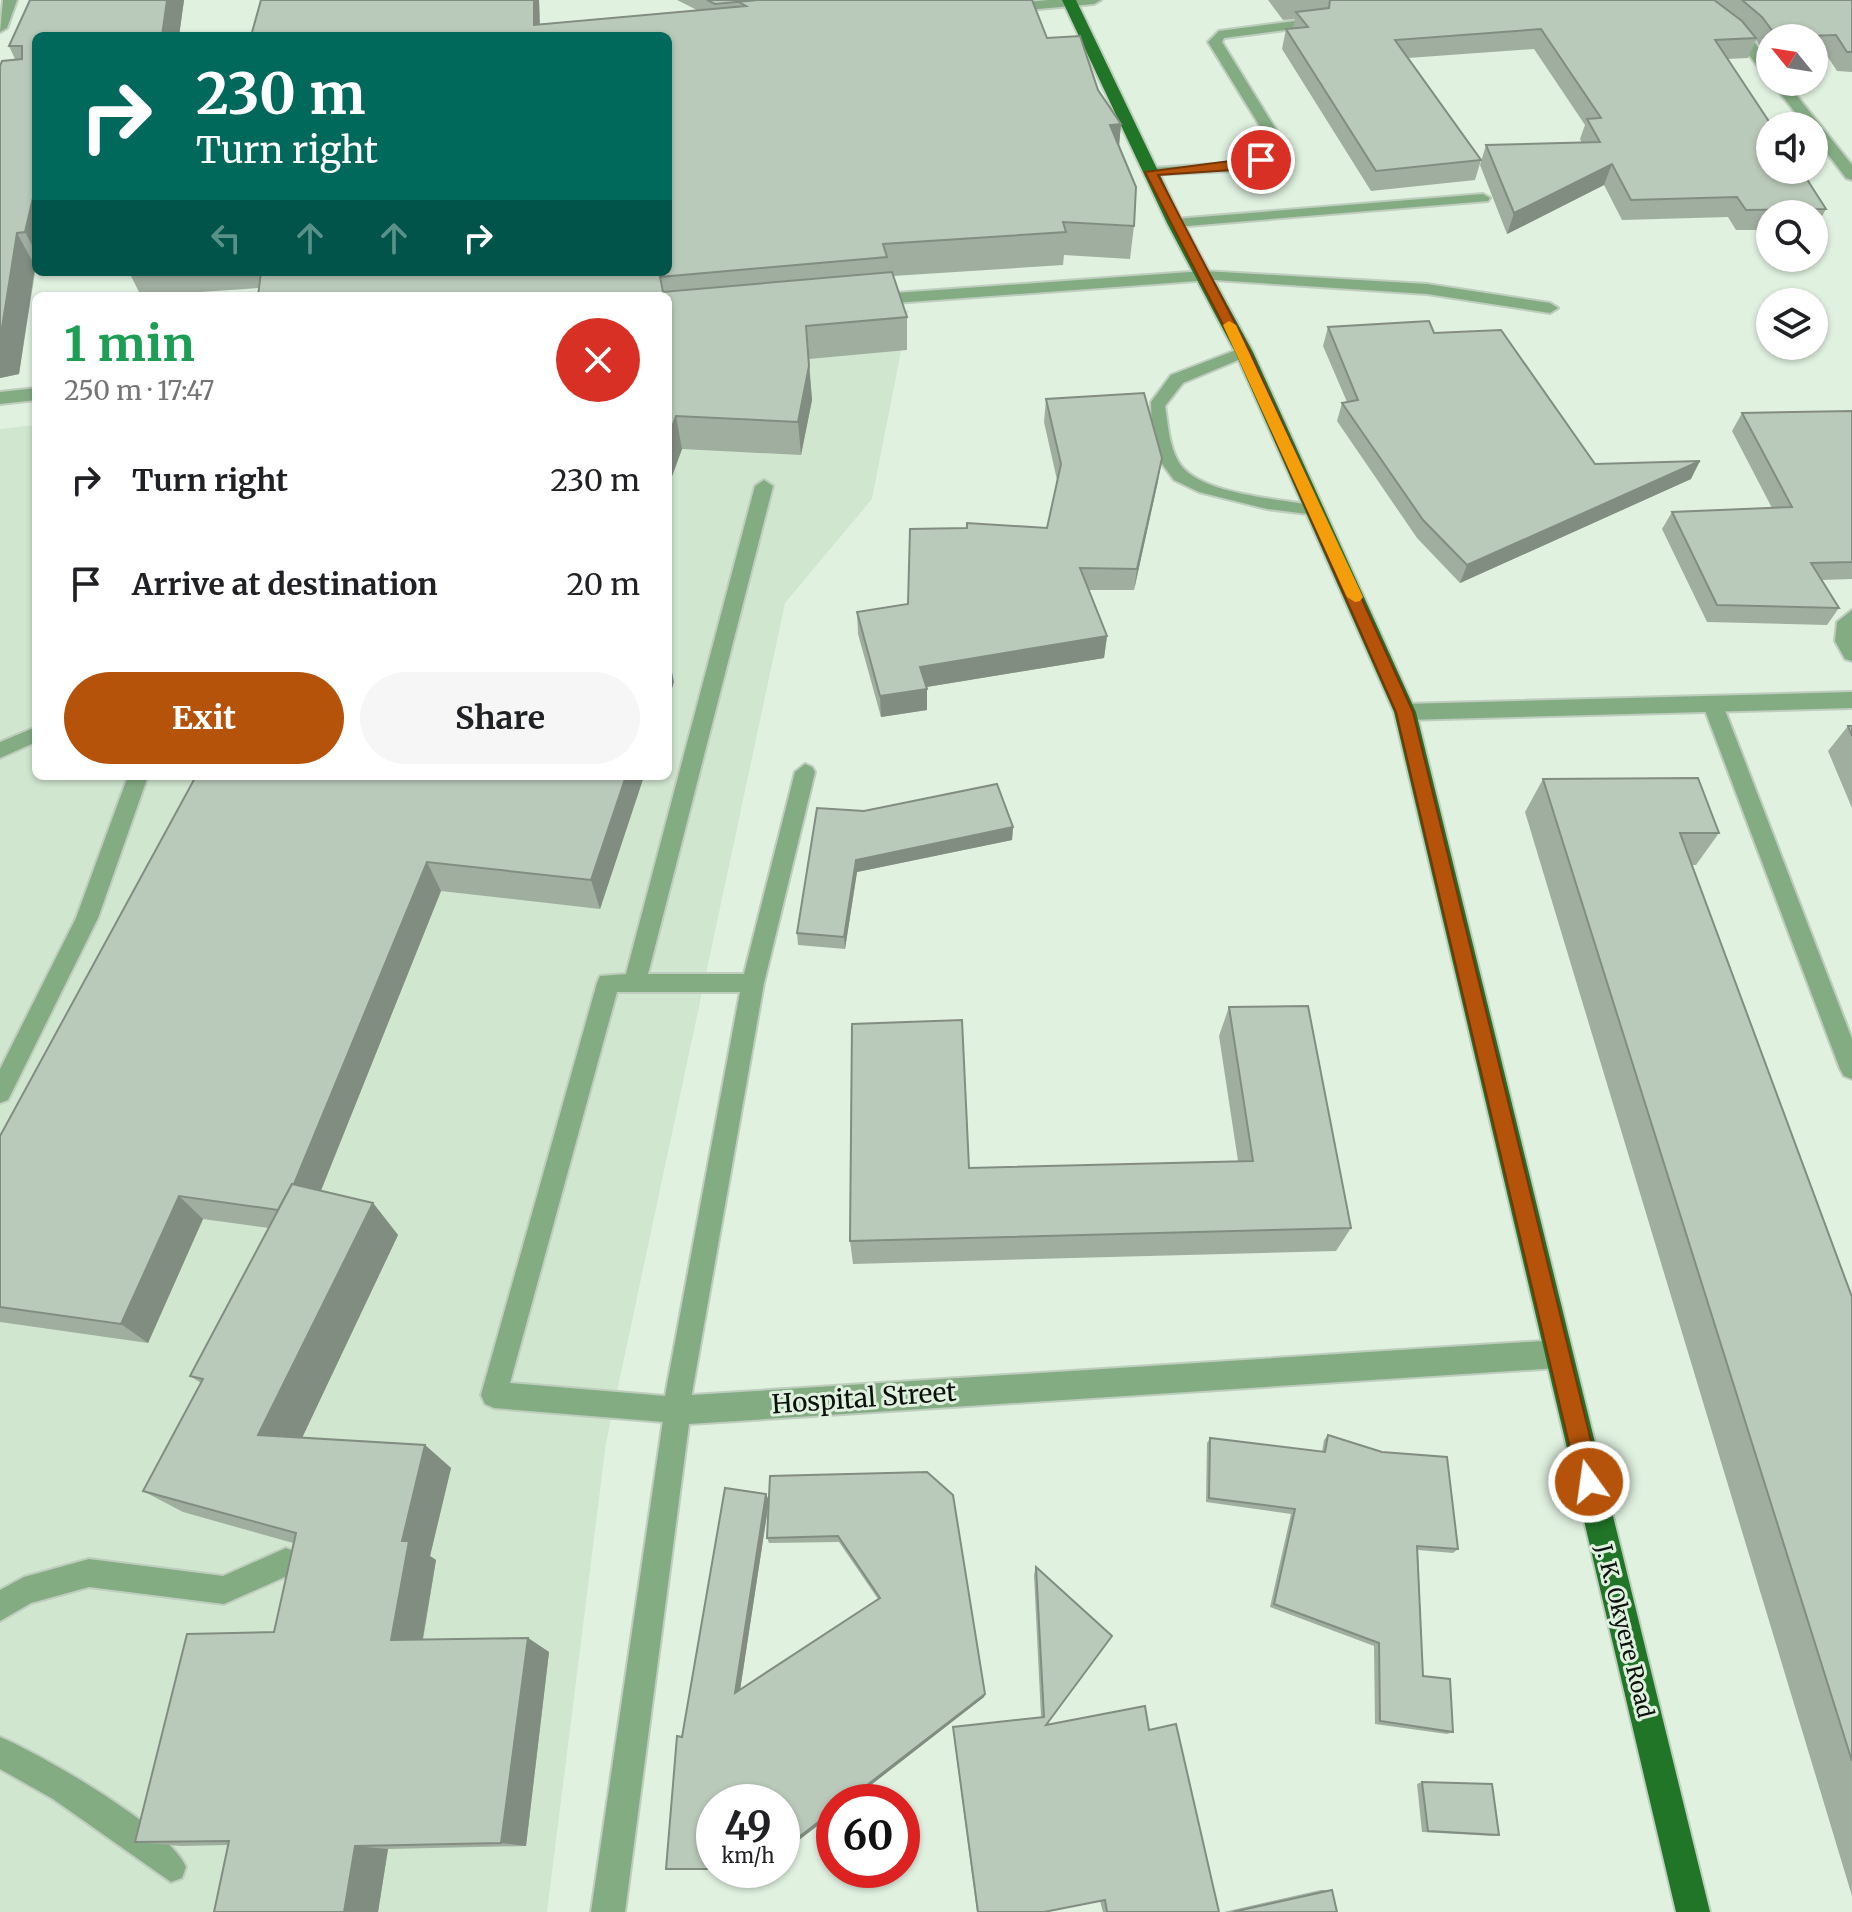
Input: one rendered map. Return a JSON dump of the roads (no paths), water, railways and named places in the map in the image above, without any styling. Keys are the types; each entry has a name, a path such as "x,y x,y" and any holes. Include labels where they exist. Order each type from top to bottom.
{"main road":[{"name":"J. K. Okyere Road","path":"1078,1 1151,172 1244,352 1405,712 1693,1912"}],"street":[{"path":"0,28 10,0"},
{"path":"1692,0 1741,36 1756,55"},
{"path":"996,9 1078,1"},
{"path":"1789,96 1803,112"},
{"path":"1828,144 1852,175"},
{"path":"854,301 1204,276"},
{"path":"0,398 32,394"},
{"path":"1405,712 1852,700"},
{"name":"Hospital Street","path":"676,1410 1558,1354"},
{"path":"608,1912 676,1410"}],"lane":[{"path":"1151,172 1232,166 1261,160 1275,151 1273,136 1215,42 1219,35 1233,31 1319,22"},
{"path":"1175,223 1483,198"},
{"path":"1204,276 1427,289 1550,308"},
{"path":"1244,352 1177,379 1157,406 1162,448 1181,478 1223,493 1318,512"},
{"path":"634,984 764,486"},
{"path":"1852,617 1846,622 1844,641 1852,654"},
{"path":"1713,705 1852,1069"},
{"path":"0,750 32,736"},
{"path":"753,983 608,983 494,1395 676,1410 753,983 805,772"},
{"path":"0,1093 87,918 137,780"},
{"path":"0,1607 24,1591 89,1573 224,1590 286,1562"},
{"path":"0,1752 64,1788 124,1828 171,1867"}]}
